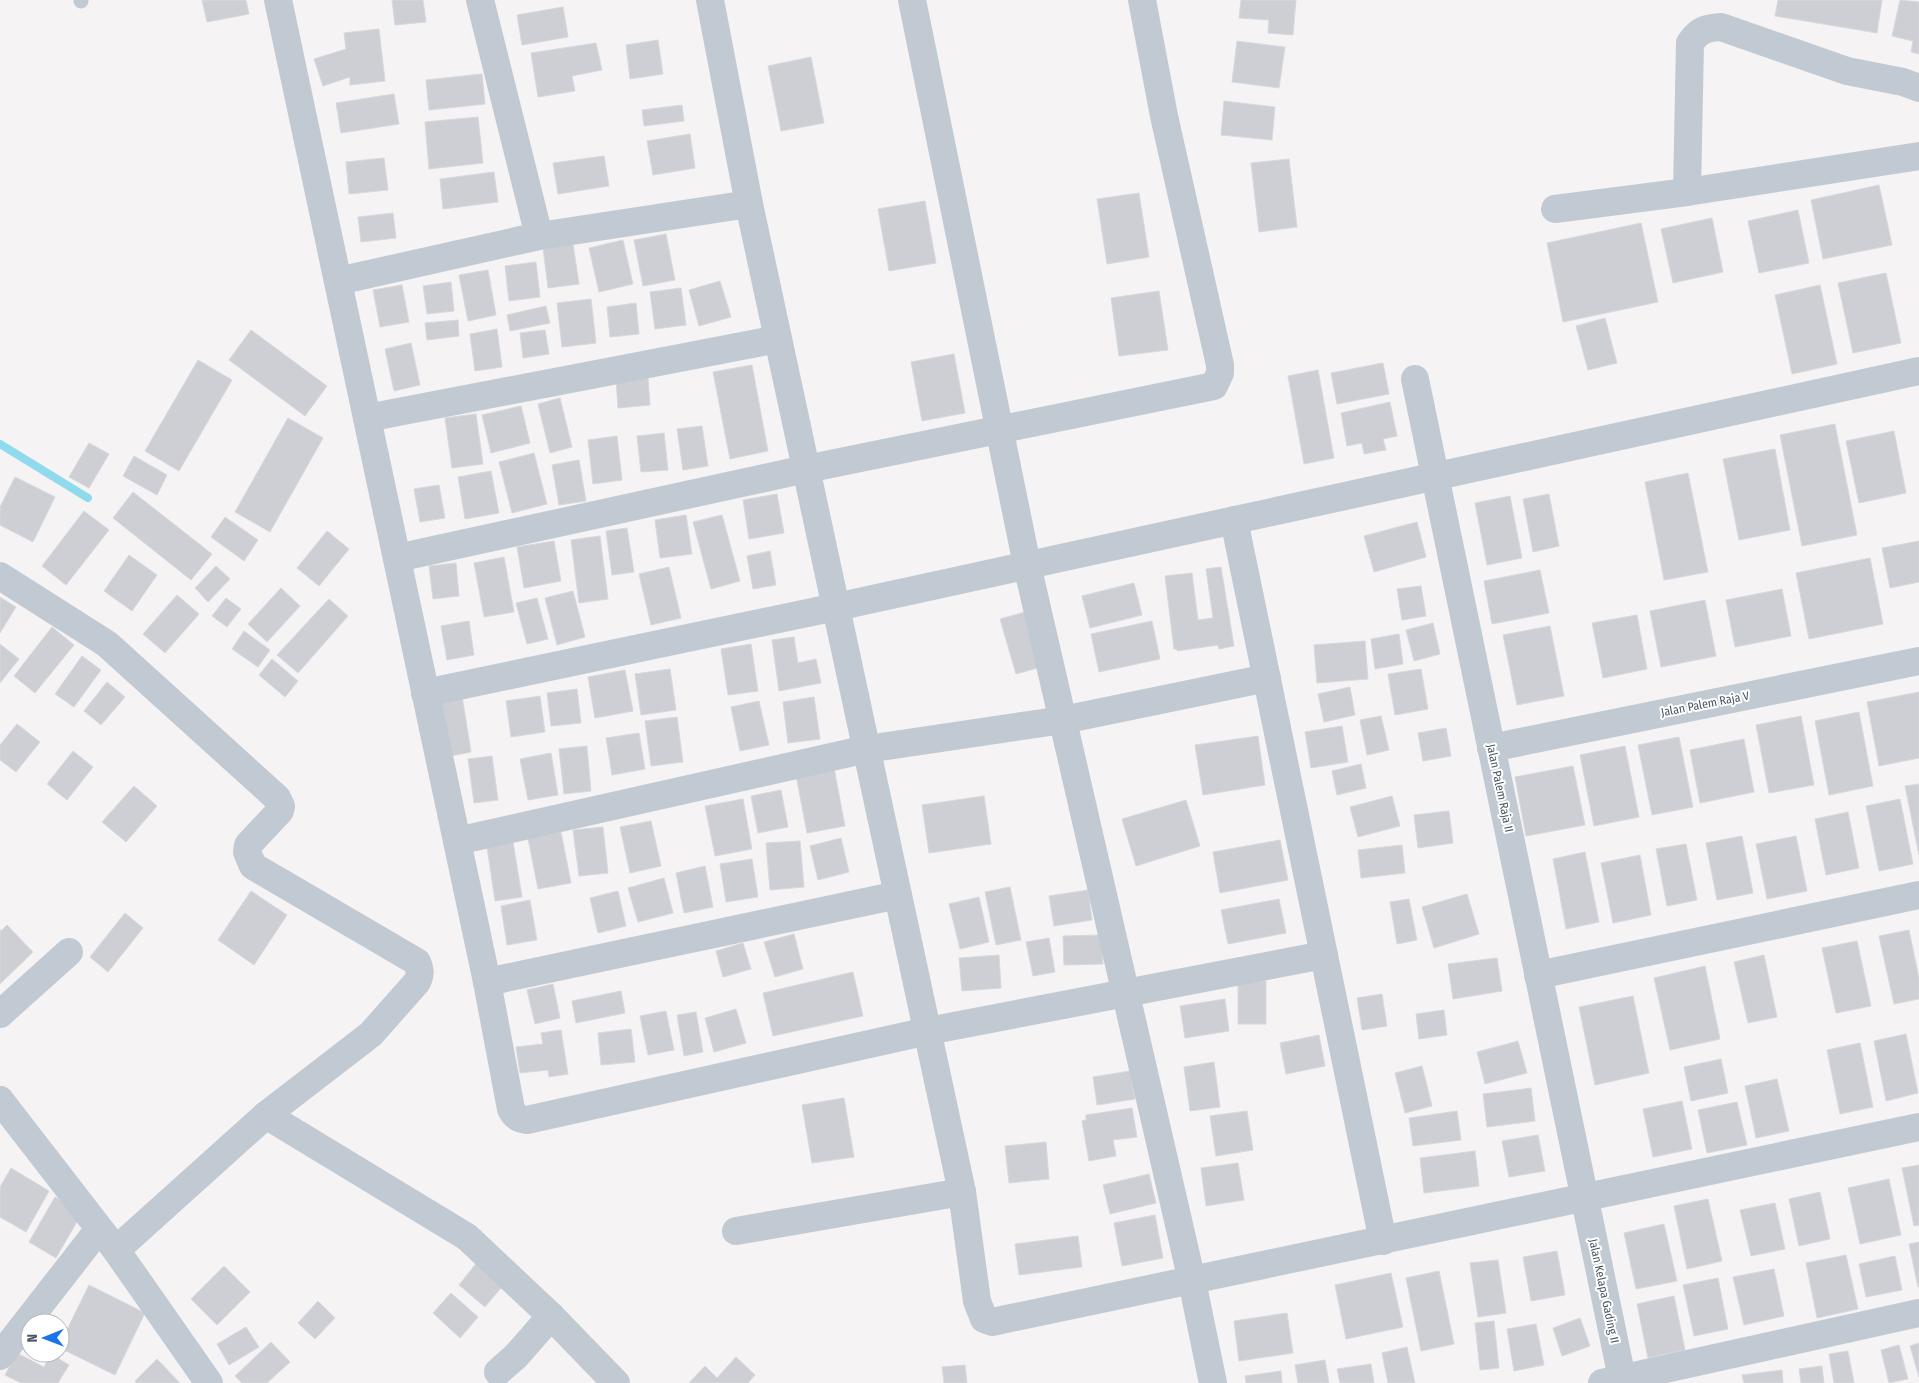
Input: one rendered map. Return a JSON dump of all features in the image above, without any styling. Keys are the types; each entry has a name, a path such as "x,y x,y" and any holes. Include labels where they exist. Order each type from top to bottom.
{"street":[{"path":"278,0 487,982 511,1109 520,1120 928,1031 1324,955"},
{"path":"480,0 539,236"},
{"path":"710,0 749,204 962,1192 977,1301 984,1319 992,1322 1192,1281 1919,1127"},
{"path":"912,0 1001,429 1027,565 1192,1281 1213,1383"},
{"path":"397,558 806,469 1214,386 1218,380 1220,365 1164,116 1142,0"},
{"path":"1687,192 1690,43 1697,33 1707,28 1721,27 1847,72 1903,82 1919,88"},
{"path":"1555,209 1687,192 1919,156"},
{"path":"338,281 539,236 749,204"},
{"path":"367,418 778,339"},
{"path":"425,692 836,607 1919,371"},
{"name":"Jalan Palem Raja II","path":"1415,379 1585,1198"},
{"path":"1234,520 1383,1240"},
{"path":"0,576 107,644 277,798 280,811 248,845 247,852 253,866 417,962 420,975 417,982 371,1034 266,1114 116,1250"},
{"name":"Jalan Palem Raja V","path":"1491,748 1919,661"},
{"path":"457,841 867,749 1063,720 1267,678"},
{"path":"487,982 898,895"},
{"path":"1538,974 1919,895"},
{"path":"0,1014 69,952"},
{"path":"0,1100 116,1250 209,1383"},
{"path":"266,1114 467,1238 551,1316 616,1383"},
{"path":"736,1232 962,1192"},
{"name":"Jalan Kelapa Gading II","path":"1585,1198 1616,1382"},
{"path":"0,1356 99,1229"},
{"path":"1616,1382 1919,1313"},
{"path":"498,1372 516,1356 551,1316"}],"building":[{"path":"202,0 246,0 249,14 207,22"},
{"path":"392,0 423,0 426,22 395,25"},
{"path":"1241,0 1296,0 1293,35 1268,33 1269,20 1239,18"},
{"path":"1778,0 1882,0 1877,33 1775,16"},
{"path":"1900,0 1919,2 1919,54 1911,52 1913,41 1892,36"},
{"path":"563,7 568,37 522,45 517,15"},
{"path":"379,29 385,81 350,85 350,77 323,86 314,59 346,49 344,33"},
{"path":"658,40 663,74 630,79 626,45"},
{"path":"1237,41 1285,47 1279,88 1232,82"},
{"path":"596,43 602,70 572,76 575,91 538,97 531,53"},
{"path":"811,57 824,123 781,131 768,66"},
{"path":"482,74 485,104 429,110 426,80"},
{"path":"394,94 399,124 341,133 336,103"},
{"path":"1224,101 1275,107 1272,140 1221,135"},
{"path":"682,105 684,121 644,126 642,110"},
{"path":"478,117 483,163 429,169 425,122"},
{"path":"690,134 695,168 653,175 647,141"},
{"path":"604,156 609,186 558,194 553,163"},
{"path":"384,158 388,190 349,194 346,162"},
{"path":"1289,159 1297,227 1259,232 1251,163"},
{"path":"494,172 498,202 443,209 440,179"},
{"path":"1879,185 1892,245 1823,259 1811,200"},
{"path":"1139,193 1149,257 1107,264 1097,199"},
{"path":"925,201 936,263 889,271 878,209"},
{"path":"1798,210 1809,263 1759,273 1748,221"},
{"path":"393,213 396,238 361,242 358,217"},
{"path":"1712,218 1723,272 1673,283 1661,229"},
{"path":"1641,223 1658,302 1563,322 1547,243"},
{"path":"666,234 675,280 643,286 634,240"},
{"path":"623,240 633,284 599,292 589,248"},
{"path":"573,244 579,284 548,288 543,248"},
{"path":"536,262 540,297 509,301 505,266"},
{"path":"488,270 496,315 468,321 459,275"},
{"path":"1886,273 1901,343 1853,353 1838,283"},
{"path":"720,281 731,317 699,326 689,290"},
{"path":"451,282 454,311 427,314 423,286"},
{"path":"402,285 409,322 380,327 373,290"},
{"path":"1820,285 1837,364 1792,374 1775,295"},
{"path":"681,288 686,325 655,329 650,292"},
{"path":"1159,291 1168,350 1119,356 1111,298"},
{"path":"591,299 596,343 562,347 557,303"},
{"path":"636,303 639,334 610,337 607,307"},
{"path":"546,306 550,323 510,331 507,315"},
{"path":"1605,318 1617,363 1588,370 1576,326"},
{"path":"458,320 459,336 427,340 425,323"},
{"path":"497,329 502,367 475,371 470,334"},
{"path":"251,330 327,386 305,416 229,360"},
{"path":"545,330 549,354 523,358 520,333"},
{"path":"411,343 420,385 394,391 385,349"},
{"path":"954,354 965,413 922,421 911,362"},
{"path":"198,360 232,380 179,471 145,451"},
{"path":"1383,363 1389,394 1337,404 1331,373"},
{"path":"752,365 768,451 730,459 713,372"},
{"path":"1318,370 1334,458 1304,464 1288,376"},
{"path":"648,378 650,405 618,408 616,380"},
{"path":"560,398 572,447 550,453 538,404"},
{"path":"1390,402 1397,436 1383,439 1386,450 1364,454 1362,443 1347,446 1341,413"},
{"path":"521,406 530,443 491,453 482,415"},
{"path":"476,414 483,464 452,468 445,418"},
{"path":"288,418 323,438 270,532 235,512"},
{"path":"1835,424 1857,535 1802,546 1780,435"},
{"path":"702,426 708,466 683,470 677,429"},
{"path":"1894,431 1906,493 1859,503 1846,441"},
{"path":"664,433 668,470 641,472 637,436"},
{"path":"617,436 622,480 593,484 588,440"},
{"path":"89,443 109,454 89,488 69,477"},
{"path":"1775,449 1790,530 1739,540 1723,459"},
{"path":"534,453 547,504 512,513 499,462"},
{"path":"134,456 167,475 157,495 123,476"},
{"path":"579,460 586,501 559,505 552,465"},
{"path":"491,471 499,513 465,519 458,477"},
{"path":"1688,473 1708,572 1664,580 1645,482"},
{"path":"15,477 55,497 33,542 0,525 0,507"},
{"path":"439,485 445,518 420,522 414,489"},
{"path":"133,492 212,554 191,580 113,518"},
{"path":"777,494 784,533 749,539 743,500"},
{"path":"1549,494 1559,546 1533,552 1523,499"},
{"path":"1510,496 1522,558 1487,565 1475,503"},
{"path":"84,511 109,530 66,585 42,566"},
{"path":"686,515 692,554 660,558 655,520"},
{"path":"722,515 740,581 711,589 693,522"},
{"path":"225,517 258,540 244,561 211,537"},
{"path":"1417,522 1426,557 1374,572 1364,536"},
{"path":"627,528 634,572 612,575 606,531"},
{"path":"327,531 349,549 319,586 297,568"},
{"path":"600,536 608,599 579,603 571,540"},
{"path":"554,541 561,581 524,588 517,547"},
{"path":"1919,541 1919,582 1890,588 1882,548"},
{"path":"770,551 776,585 753,589 747,556"},
{"path":"129,555 157,575 132,611 104,591"},
{"path":"504,557 514,612 484,617 474,563"},
{"path":"1870,558 1883,624 1809,639 1796,573"},
{"path":"456,563 459,596 433,599 429,566"},
{"path":"216,566 230,579 208,602 195,588"},
{"path":"669,567 681,618 651,625 639,574"},
{"path":"1221,567 1234,646 1219,649 1218,645 1177,651 1177,649 1174,649 1165,576 1192,573 1198,620 1213,618 1206,569"},
{"path":"1540,570 1549,613 1492,624 1484,581"},
{"path":"1134,583 1142,615 1090,628 1082,596"},
{"path":"1421,586 1426,616 1402,620 1397,589"},
{"path":"281,588 300,606 267,642 248,624"},
{"path":"1782,589 1791,636 1735,647 1726,600"},
{"path":"573,591 585,637 557,645 545,598"},
{"path":"177,595 199,614 165,653 143,634"},
{"path":"0,597 16,607 0,633"},
{"path":"226,598 241,609 227,627 212,616"},
{"path":"537,598 548,639 527,644 516,603"},
{"path":"329,599 348,616 298,673 277,655"},
{"path":"1705,600 1716,656 1661,667 1650,611"},
{"path":"1025,612 1041,667 1016,674 1000,619"},
{"path":"1637,615 1647,669 1603,678 1592,623"},
{"path":"469,621 474,655 447,660 441,626"},
{"path":"1152,621 1160,659 1099,672 1091,634"},
{"path":"1433,623 1440,654 1414,661 1406,630"},
{"path":"1550,626 1564,696 1517,705 1503,635"},
{"path":"52,627 74,645 35,693 14,676"},
{"path":"244,631 270,650 258,667 232,649"},
{"path":"1399,634 1403,664 1375,669 1371,639"},
{"path":"794,637 798,663 816,659 821,683 779,691 772,640"},
{"path":"1365,641 1368,679 1317,683 1314,645"},
{"path":"0,644 19,659 0,683"},
{"path":"751,644 758,691 728,695 721,649"},
{"path":"82,656 101,670 74,707 55,694"},
{"path":"272,659 298,681 285,697 259,675"},
{"path":"670,669 676,710 641,715 635,674"},
{"path":"1421,669 1428,709 1395,715 1388,674"},
{"path":"625,670 633,711 595,718 588,677"},
{"path":"107,682 125,697 101,725 84,711"},
{"path":"1350,687 1355,715 1324,722 1318,694"},
{"path":"577,689 581,723 551,726 547,693"},
{"path":"1919,692 1919,758 1879,766 1867,702"},
{"path":"462,696 471,752 446,757 436,700"},
{"path":"540,696 545,732 511,737 506,701"},
{"path":"814,697 820,739 788,743 783,702"},
{"path":"759,701 769,745 740,751 731,707"},
{"path":"1859,712 1873,786 1829,795 1815,721"},
{"path":"1381,716 1389,750 1367,755 1360,720"},
{"path":"1801,716 1814,785 1769,793 1756,725"},
{"path":"677,717 683,762 651,766 645,721"},
{"path":"17,724 40,742 16,772 0,760 0,745"},
{"path":"1342,726 1348,762 1311,768 1305,732"},
{"path":"1446,728 1451,756 1423,761 1418,733"},
{"path":"639,733 645,769 612,775 606,738"},
{"path":"1258,736 1265,785 1203,795 1195,745"},
{"path":"1679,737 1693,807 1652,815 1638,745"},
{"path":"1744,739 1754,792 1700,803 1690,750"},
{"path":"587,746 591,791 564,794 559,749"},
{"path":"1625,746 1639,817 1594,826 1580,755"},
{"path":"73,751 93,767 67,800 47,784"},
{"path":"551,753 558,795 528,800 520,759"},
{"path":"492,756 498,800 474,803 468,759"},
{"path":"1361,764 1366,788 1337,795 1332,771"},
{"path":"1573,766 1585,825 1526,836 1515,777"},
{"path":"834,768 845,826 807,833 796,775"},
{"path":"1919,784 1919,855 1905,786"},
{"path":"134,786 157,806 126,842 102,822"},
{"path":"781,790 788,827 758,833 751,796"},
{"path":"984,796 991,844 929,853 922,805"},
{"path":"1392,796 1400,826 1358,837 1350,807"},
{"path":"743,799 752,849 715,856 705,806"},
{"path":"1900,799 1913,864 1879,871 1866,806"},
{"path":"1186,800 1200,846 1136,866 1122,819"},
{"path":"1449,811 1453,843 1418,848 1414,815"},
{"path":"1848,812 1859,868 1826,875 1815,819"},
{"path":"651,821 661,866 630,873 620,827"},
{"path":"603,827 608,873 579,876 573,830"},
{"path":"561,832 571,883 538,889 528,838"},
{"path":"1742,836 1753,893 1717,900 1706,843"},
{"path":"1796,836 1807,891 1767,899 1756,844"},
{"path":"841,838 849,872 818,880 810,846"},
{"path":"1280,840 1288,880 1220,893 1213,852"},
{"path":"800,841 804,887 770,890 766,843"},
{"path":"513,842 522,897 495,901 487,847"},
{"path":"1686,844 1697,900 1667,906 1656,849"},
{"path":"1402,845 1405,873 1361,878 1358,850"},
{"path":"1585,852 1599,922 1566,929 1553,859"},
{"path":"1640,855 1651,915 1613,923 1601,863"},
{"path":"752,859 758,897 726,902 720,864"},
{"path":"705,866 713,907 684,913 676,873"},
{"path":"664,878 673,913 638,922 628,888"},
{"path":"1010,887 1021,940 996,945 985,892"},
{"path":"1088,890 1092,920 1054,926 1049,896"},
{"path":"251,891 287,915 254,965 218,940"},
{"path":"618,891 626,926 598,933 590,898"},
{"path":"1467,894 1479,934 1434,948 1422,907"},
{"path":"979,897 989,942 960,949 949,904"},
{"path":"1279,899 1286,933 1228,944 1221,910"},
{"path":"1409,899 1417,940 1397,944 1390,902"},
{"path":"530,900 537,940 507,945 501,906"},
{"path":"125,913 143,928 108,972 90,957"},
{"path":"7,925 33,952 0,984 0,929 1,931"},
{"path":"1909,930 1919,978 1919,999 1894,1004 1879,936"},
{"path":"794,934 803,969 775,977 764,942"},
{"path":"1102,935 1103,964 1064,965 1063,936"},
{"path":"1049,938 1055,972 1033,976 1026,942"},
{"path":"1857,941 1871,1006 1836,1013 1822,948"},
{"path":"743,943 751,969 723,977 716,951"},
{"path":"999,955 1001,988 962,991 959,958"},
{"path":"1764,955 1777,1017 1748,1023 1734,962"},
{"path":"1497,958 1502,991 1453,999 1448,964"},
{"path":"1705,966 1720,1039 1670,1050 1654,978"},
{"path":"853,972 863,1016 773,1036 763,993"},
{"path":"1238,981 1266,981 1266,1024 1238,1024"},
{"path":"553,984 560,1018 535,1024 527,990"},
{"path":"621,991 625,1013 576,1023 572,1001"},
{"path":"1382,994 1387,1026 1362,1030 1357,998"},
{"path":"1633,996 1649,1073 1595,1085 1579,1007"},
{"path":"1225,999 1229,1031 1185,1038 1180,1006"},
{"path":"736,1009 746,1043 714,1052 705,1018"},
{"path":"1444,1010 1447,1035 1419,1039 1416,1014"},
{"path":"666,1011 674,1050 648,1055 640,1016"},
{"path":"696,1012 703,1052 684,1056 677,1015"},
{"path":"631,1029 635,1062 601,1065 598,1033"},
{"path":"561,1030 568,1074 549,1077 548,1070 520,1073 516,1047 543,1044 541,1033"},
{"path":"1906,1034 1918,1093 1886,1101 1874,1041"},
{"path":"1319,1035 1325,1066 1286,1074 1280,1043"},
{"path":"1518,1041 1527,1073 1485,1084 1477,1052"},
{"path":"1860,1043 1873,1107 1840,1114 1827,1050"},
{"path":"1721,1059 1728,1093 1691,1101 1684,1067"},
{"path":"1214,1062 1220,1107 1190,1111 1184,1067"},
{"path":"1422,1066 1432,1106 1405,1113 1395,1073"},
{"path":"1130,1071 1135,1099 1097,1105 1093,1077"},
{"path":"1777,1079 1789,1131 1756,1138 1745,1086"},
{"path":"1531,1088 1535,1121 1487,1127 1483,1094"},
{"path":"844,1098 854,1157 812,1163 802,1105"},
{"path":"1682,1101 1692,1149 1653,1157 1643,1109"},
{"path":"1737,1102 1747,1145 1707,1153 1698,1110"},
{"path":"1132,1108 1137,1137 1113,1140 1116,1156 1089,1161 1082,1121 1086,1120 1086,1115"},
{"path":"1247,1111 1253,1150 1216,1156 1210,1116"},
{"path":"1457,1111 1461,1140 1413,1146 1409,1118"},
{"path":"1538,1135 1545,1171 1509,1177 1502,1141"},
{"path":"1046,1142 1049,1179 1009,1183 1005,1146"},
{"path":"1475,1151 1479,1186 1424,1193 1420,1158"},
{"path":"1238,1163 1244,1200 1206,1206 1201,1168"},
{"path":"1919,1165 1919,1225 1914,1226 1902,1168"},
{"path":"11,1168 49,1191 26,1232 0,1217 0,1187"},
{"path":"1149,1174 1156,1203 1110,1214 1103,1185"},
{"path":"1889,1179 1901,1235 1860,1244 1848,1188"},
{"path":"1820,1192 1830,1239 1799,1246 1789,1199"},
{"path":"55,1197 82,1213 56,1258 29,1242"},
{"path":"1708,1199 1722,1261 1687,1269 1674,1206"},
{"path":"1775,1203 1785,1249 1751,1256 1740,1210"},
{"path":"1155,1215 1163,1258 1122,1266 1114,1223"},
{"path":"1664,1224 1677,1281 1636,1289 1624,1233"},
{"path":"1078,1236 1082,1267 1019,1275 1015,1244"},
{"path":"1919,1242 1919,1287 1918,1287 1909,1244"},
{"path":"1557,1251 1565,1295 1531,1301 1523,1257"},
{"path":"1846,1255 1858,1309 1817,1318 1806,1263"},
{"path":"1895,1256 1902,1290 1866,1297 1859,1264"},
{"path":"1498,1260 1506,1313 1478,1317 1470,1263"},
{"path":"478,1261 505,1283 485,1307 459,1285"},
{"path":"224,1266 250,1292 217,1325 191,1299"},
{"path":"1774,1269 1784,1316 1744,1325 1733,1277"},
{"path":"1439,1271 1454,1344 1421,1351 1406,1278"},
{"path":"1391,1273 1403,1327 1346,1339 1335,1285"},
{"path":"1718,1278 1728,1329 1694,1336 1683,1285"},
{"path":"89,1285 145,1313 115,1375 70,1353 70,1324"},
{"path":"451,1293 478,1317 460,1338 433,1313"},
{"path":"1674,1296 1685,1350 1648,1358 1637,1304"},
{"path":"318,1301 335,1318 315,1339 298,1323"},
{"path":"1287,1313 1293,1353 1239,1361 1234,1321"},
{"path":"1580,1318 1590,1346 1562,1356 1553,1328"},
{"path":"1494,1321 1499,1368 1480,1370 1475,1323"},
{"path":"1536,1324 1544,1365 1514,1371 1507,1329"},
{"path":"246,1327 259,1347 229,1365 217,1344"},
{"path":"271,1342 290,1362 267,1383 242,1383 235,1376"},
{"path":"1919,1343 1919,1377 1910,1346"},
{"path":"1899,1345 1908,1379 1889,1383 1881,1350"},
{"path":"1407,1347 1415,1383 1388,1383 1382,1353"},
{"path":"1848,1351 1854,1383 1834,1383 1829,1354"},
{"path":"17,1353 20,1355 20,1363 36,1363 44,1367 46,1363 66,1363 69,1365 58,1383 21,1383 5,1375"},
{"path":"736,1357 755,1375 748,1383 689,1383 705,1366 717,1378"},
{"path":"157,1359 180,1383 137,1383 135,1381"},
{"path":"1325,1360 1329,1383 1298,1383 1295,1365"},
{"path":"1371,1364 1374,1383 1340,1383 1337,1369"},
{"path":"965,1365 967,1383 944,1383 942,1367"},
{"path":"1822,1366 1824,1383 1801,1383 1799,1369"},
{"path":"1782,1370 1783,1383 1744,1383 1742,1375"},
{"path":"1281,1371 1282,1383 1246,1383 1245,1376"}],"waterway":[{"path":"0,444 88,498"}]}
